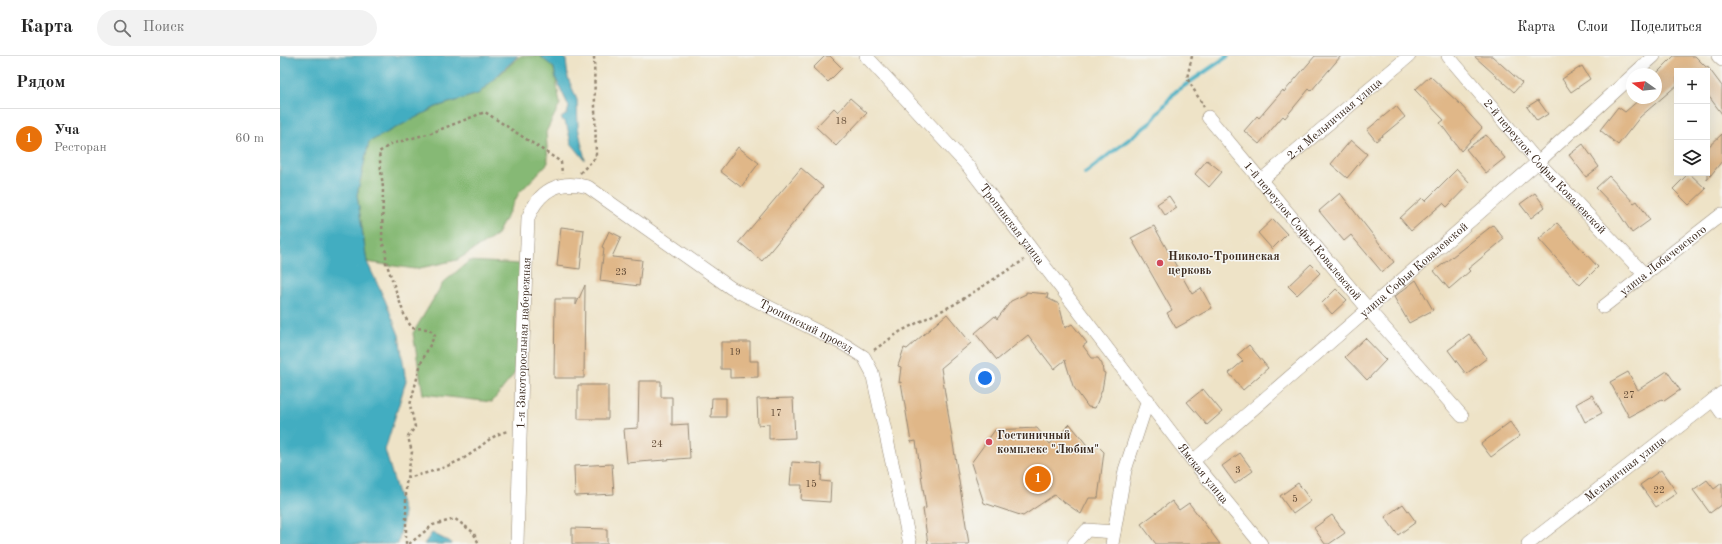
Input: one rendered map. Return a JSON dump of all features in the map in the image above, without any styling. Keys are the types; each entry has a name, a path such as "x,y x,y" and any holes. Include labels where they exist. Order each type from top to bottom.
{"street":[{"name":"Тропинская улица","path":"866,56 968,166 1148,400"},
{"name":"2-я Мельничная улица","path":"1260,181 1409,56"},
{"name":"2-й переулок Софьи Ковалевской","path":"1448,56 1538,162 1646,275"},
{"name":"улица Софьи Ковалевской","path":"1641,68 1654,56"},
{"path":"1718,56 1722,60"},
{"name":"улица Софьи Ковалевской","path":"1193,461 1538,162 1626,81"},
{"name":"1-й переулок Софьи Ковалевской","path":"1208,117 1368,309 1462,416"},
{"name":"Тропинский проезд","path":"568,180 588,187 731,288 845,345 864,357 872,372 910,544"},
{"name":"1-я Закоторосльная набережная","path":"518,544 522,354 528,218 532,208 541,196 568,180"},
{"name":"улица Лобачевского","path":"1604,308 1722,214"},
{"path":"1717,397 1722,413"},
{"name":"Мельничная улица","path":"1528,544 1717,397"},
{"name":"Ямская улица","path":"1148,400 1193,461 1261,544"},
{"path":"1074,544 1087,530 1113,538 1125,470 1148,400"}],"path":[{"path":"408,544 407,478 412,452 408,437 415,427 410,405 421,363 435,335 429,329 412,328 405,317 386,262 386,252 382,242 382,188 379,152 391,144 431,133 486,112 561,162 568,180 577,176 596,157 594,56"},
{"path":"1192,56 1187,78 1208,117"},
{"path":"864,357 901,331 955,304 990,280 1029,257"},
{"path":"407,478 442,469 467,457 481,444 500,433 513,430"},
{"path":"408,544 433,525 455,519 473,532 479,544"}],"green space":[{"path":"520,56 540,56 554,68 560,104 546,132 548,163 519,193 496,236 457,260 415,269 367,262 357,195 369,141 436,107 478,94"},
{"path":"469,261 520,264 518,369 492,402 423,394 413,333 443,283"}],"water":[{"path":"280,56 518,56 478,94 436,107 369,142 357,195 367,262 385,300 399,335 406,381 385,450 404,514 398,544 280,544"},
{"path":"540,56 564,56 566,60 568,78 577,100 578,127 585,160 571,143 567,126 561,118 567,114 569,107 556,79 554,68"},
{"path":"432,533 452,543 452,544 424,544"}],"building":[{"path":"825,56 830,56 842,68 828,82 813,68"},
{"path":"1315,56 1341,56 1311,91 1309,89 1285,118 1283,116 1259,144 1244,131 1257,116 1259,118 1283,90 1284,92"},
{"path":"1474,56 1492,56 1522,83 1514,92"},
{"path":"1674,56 1695,56 1707,68 1674,68 1674,88 1662,98 1662,68"},
{"path":"1582,66 1590,79 1571,92 1562,79"},
{"path":"1710,70 1722,86 1722,114 1710,98"},
{"path":"1430,76 1461,105 1482,128 1461,151 1440,123 1444,120 1415,90"},
{"path":"850,98 867,113 836,146 816,127 834,108 838,112"},
{"path":"1538,100 1548,114 1537,121 1527,107"},
{"path":"1634,104 1655,104 1640,117 1618,145 1600,130 1618,107 1625,112"},
{"path":"1396,106 1405,117 1376,141 1367,130"},
{"path":"1722,134 1722,161 1707,180 1707,176 1710,176 1710,145"},
{"path":"1486,135 1505,158 1486,173 1466,149"},
{"path":"1351,140 1367,154 1347,178 1331,164"},
{"path":"1583,144 1599,167 1586,177 1569,155"},
{"path":"738,147 759,163 741,187 720,171"},
{"path":"1207,160 1222,172 1209,187 1195,174"},
{"path":"801,168 823,187 762,261 739,242"},
{"path":"1457,169 1470,183 1447,207 1443,203 1411,231 1400,218 1422,198 1425,201"},
{"path":"1609,176 1634,203 1637,201 1650,220 1632,233 1616,209 1596,188"},
{"path":"1686,176 1692,176 1706,189 1689,205 1673,189"},
{"path":"1340,193 1394,262 1382,272 1351,235 1344,241 1319,211"},
{"path":"1535,193 1545,207 1531,218 1520,204"},
{"path":"1169,196 1177,208 1165,215 1157,204"},
{"path":"1273,219 1287,234 1272,249 1258,233"},
{"path":"1557,223 1598,267 1580,285 1539,239"},
{"path":"1493,225 1504,239 1468,269 1470,271 1449,289 1434,271"},
{"name":"Николо-Тропинская церковь","path":"1154,226 1192,294 1201,288 1212,308 1176,328 1167,313 1172,310 1131,238"},
{"path":"561,227 584,230 580,269 557,266"},
{"path":"609,231 621,237 612,257 642,260 639,286 600,281 604,248 602,247"},
{"path":"1311,264 1320,273 1297,295 1288,286"},
{"path":"1416,280 1433,310 1409,323 1394,297"},
{"path":"585,285 584,378 554,378 555,299 576,299 576,305"},
{"path":"1336,289 1347,300 1332,314 1322,303"},
{"path":"1026,292 1048,294 1047,298 1059,304 1065,328 1072,324 1087,343 1083,346 1092,358 1098,358 1102,364 1103,372 1105,373 1102,390 1095,408 1088,407 1073,386 1065,360 1054,369 1028,335 997,360 975,333 995,316 997,319 1011,301 1026,294"},
{"path":"947,314 971,343 941,368 969,544 928,544 923,509 926,508 916,441 911,442 901,382 899,383 901,367 898,366 904,348 907,349"},
{"path":"1469,334 1487,358 1466,374 1448,350"},
{"path":"1365,338 1386,360 1367,380 1345,357"},
{"path":"721,342 750,342 750,361 758,361 758,377 730,378 730,369 721,369"},
{"path":"1249,345 1268,368 1243,390 1229,373 1243,361 1237,355"},
{"path":"1667,371 1680,390 1664,401 1662,399 1629,417 1610,382 1628,372 1638,390"},
{"path":"639,381 661,381 661,397 672,397 672,425 688,424 690,458 627,463 624,429 638,428"},
{"path":"578,385 608,385 608,419 578,419"},
{"path":"1203,389 1222,412 1207,425 1187,402"},
{"path":"1592,395 1602,413 1585,422 1576,404"},
{"path":"712,398 726,398 726,417 711,417"},
{"path":"793,398 795,438 769,439 769,424 758,425 757,399"},
{"path":"1510,422 1520,436 1491,457 1481,444"},
{"path":"1070,424 1090,449 1098,446 1104,452 1098,498 1089,498 1081,514 1054,495 1023,516 984,503 971,463 995,430 1037,428 1050,444"},
{"path":"1240,453 1253,471 1235,484 1222,466"},
{"path":"792,462 822,464 821,481 831,482 830,502 801,500 802,485 790,485"},
{"path":"612,464 614,494 575,496 574,466"},
{"path":"1661,470 1677,493 1656,507 1640,485"},
{"path":"1707,480 1714,489 1722,483 1722,504 1710,513 1693,490"},
{"path":"1298,483 1311,501 1293,514 1280,496"},
{"path":"1172,501 1179,510 1189,503 1220,544 1156,544 1141,524"},
{"path":"1403,504 1416,522 1398,535 1385,517"},
{"path":"1332,515 1345,533 1329,544 1325,544 1314,528"},
{"path":"572,528 607,529 607,544 572,544"}],"waterway":[{"path":"1085,173 1150,123 1175,92 1228,56"}],"place":[{"name":"Николо-Тропинская церковь","path":"1160,263"},
{"name":"Гостиничный комплекс \"Любим\"","path":"989,442"},
{"name":"Уча","path":"1038,479"}]}
